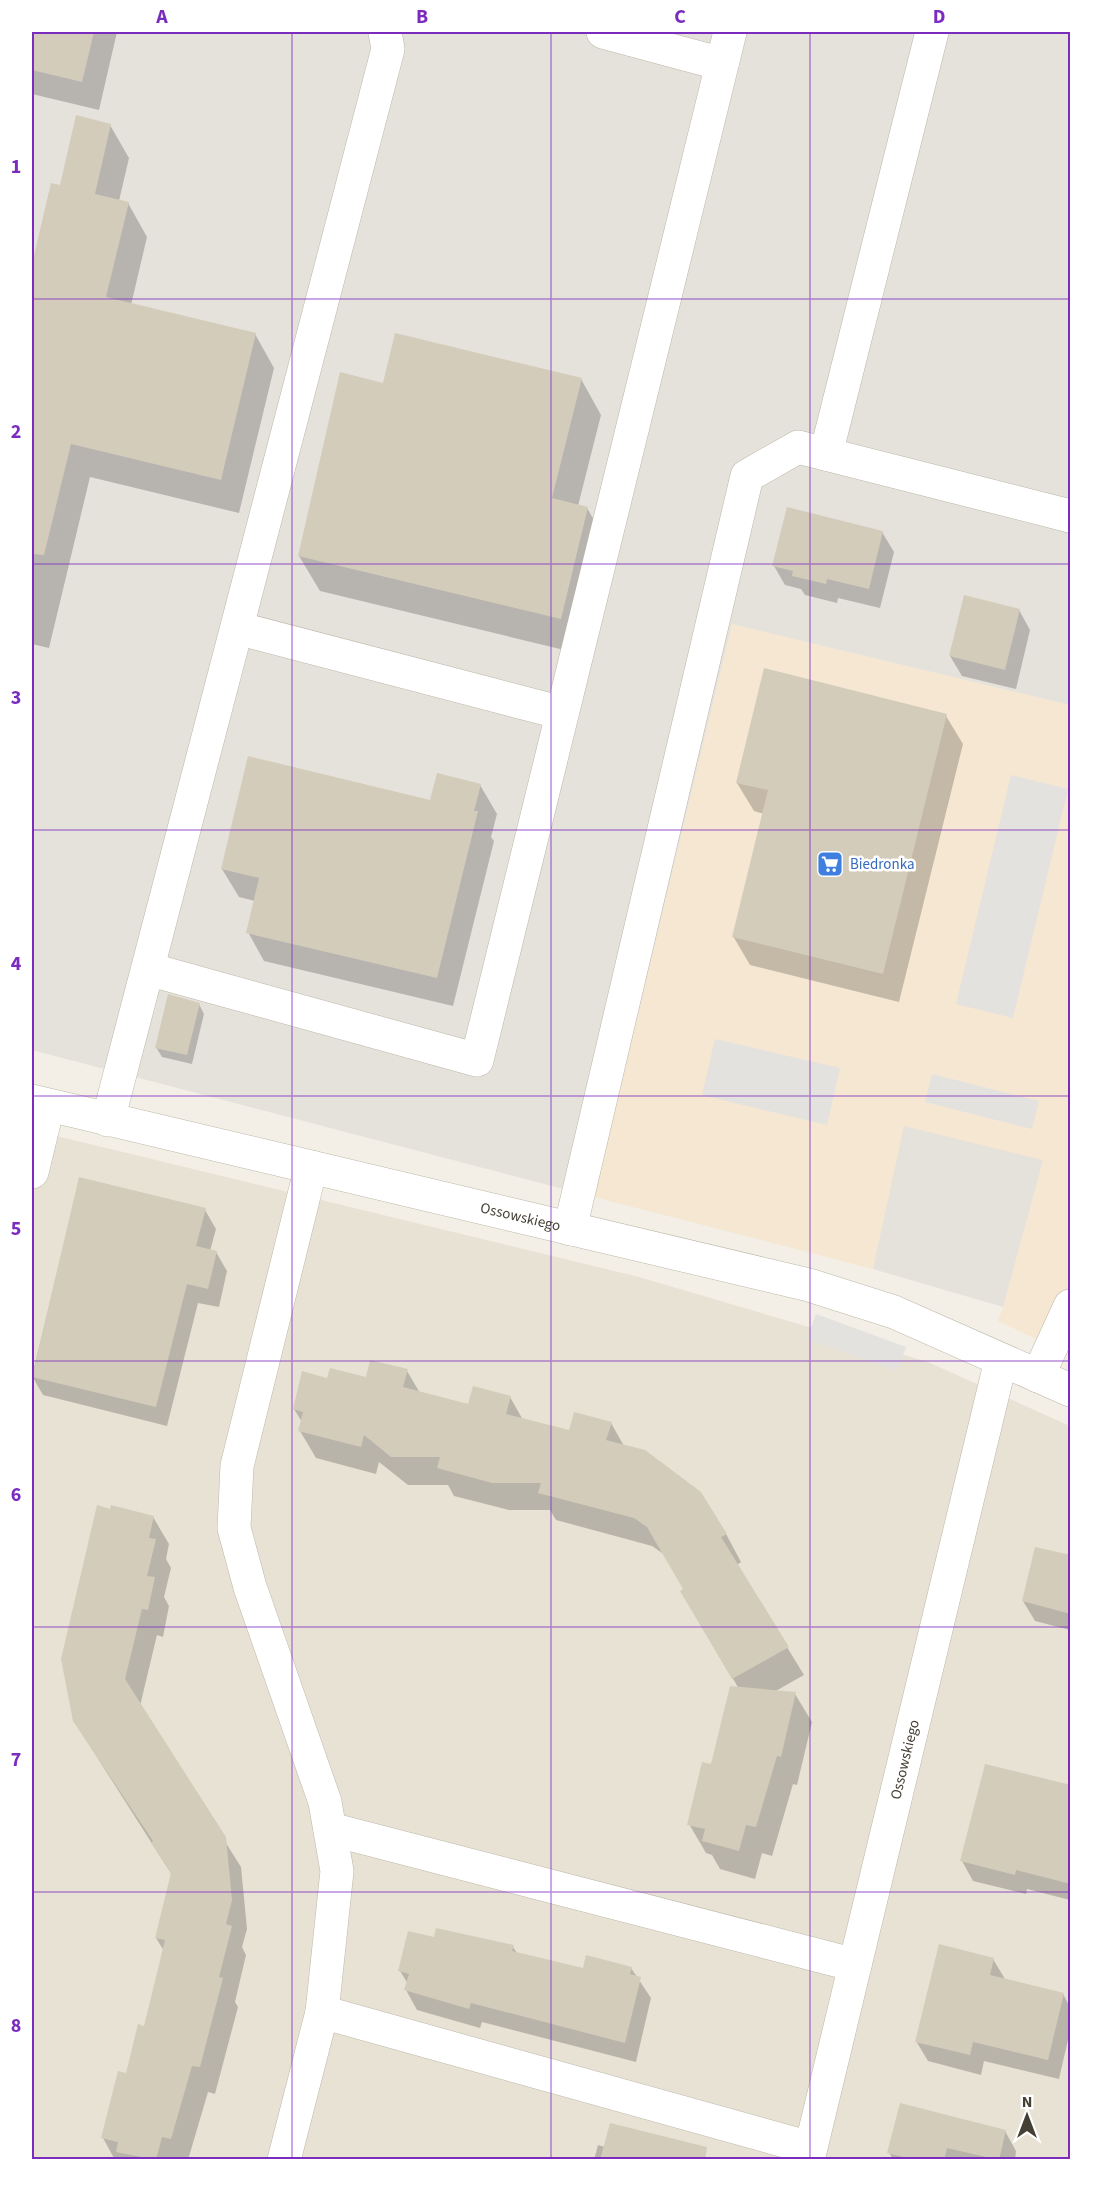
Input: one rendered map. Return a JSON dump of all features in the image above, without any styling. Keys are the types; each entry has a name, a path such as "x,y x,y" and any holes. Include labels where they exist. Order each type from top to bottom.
{"street":[{"path":"108,1120 388,50 385,32"},
{"path":"603,32 722,64"},
{"path":"148,969 477,1060 730,32"},
{"path":"826,454 932,32"},
{"path":"570,1228 747,476 798,447 1071,516"},
{"path":"237,628 562,713"},
{"path":"32,1172 40,1104"},
{"name":"Ossowskiego","path":"40,1104 809,1285 894,1312 1071,1390"},
{"path":"284,2160 322,2012 338,1871 325,1802 250,1587 234,1528 237,1466 311,1167"},
{"path":"1038,1376 1071,1306"},
{"name":"Ossowskiego","path":"809,2154 1001,1360"},
{"path":"330,1829 855,1965"},
{"path":"322,2012 809,2154"}],"shaded area":[{"path":"32,32 1070,32 1070,705 732,624 594,1197 32,1050"},
{"path":"732,624 1070,705 1070,1355 998,1321 1003,1307 905,1126 873,1269 594,1197"},
{"path":"1011,775 1068,789 1013,1018 956,1004"},
{"path":"715,1039 840,1068 827,1125 702,1095"},
{"path":"932,1074 1039,1101 1032,1129 925,1102"},
{"path":"904,1126 1043,1160 1003,1307 873,1269"},
{"path":"32,1130 639,1277 928,1362 1070,1426 1070,2159 32,2160"},
{"path":"816,1314 906,1347 897,1371 807,1339"}],"building":[{"path":"32,32 94,32 82,82 32,70"},
{"path":"76,115 111,124 95,194 129,202 106,297 256,333 221,480 71,444 44,555 32,554 32,264 51,183 60,185"},
{"path":"395,333 582,378 552,498 588,507 561,619 298,556 340,372 383,383"},
{"path":"787,507 883,531 869,589 827,579 826,584 792,576 793,571 772,566"},
{"path":"964,595 1020,609 1005,670 949,656"},
{"name":"Biedronka","path":"764,668 947,714 883,974 732,937 768,790 736,783"},
{"path":"248,756 430,800 437,773 481,784 474,811 478,811 437,978 246,933 259,878 221,869"},
{"path":"168,994 200,1003 187,1055 155,1048"},
{"path":"79,1177 206,1208 196,1246 217,1251 208,1289 187,1284 156,1407 32,1377"},
{"path":"370,1360 408,1369 403,1387 468,1404 473,1386 511,1396 506,1414 569,1430 574,1412 612,1422 606,1440 645,1450 701,1492 727,1534 721,1537 789,1647 732,1679 680,1591 683,1589 647,1527 634,1518 538,1493 541,1483 492,1483 437,1468 440,1457 391,1457 364,1435 361,1447 298,1431 303,1412 293,1409 302,1371 327,1378 330,1368 366,1377"},
{"path":"97,1505 110,1509 111,1505 154,1516 149,1538 156,1539 147,1576 155,1577 148,1610 142,1609 125,1679 226,1837 232,1900 226,1924 232,1926 219,1977 223,1978 200,2067 192,2066 171,2139 162,2137 156,2160 116,2152 118,2142 101,2138 118,2071 126,2073 138,2024 144,2026 165,1940 155,1938 171,1873 151,1843 153,1841 73,1721 61,1659"},
{"path":"1035,1547 1071,1555 1071,1614 1022,1601"},
{"path":"730,1686 796,1692 781,1757 777,1756 756,1827 746,1825 739,1851 702,1841 705,1829 687,1825 702,1762 711,1764"},
{"path":"985,1764 1071,1785 1071,1884 1016,1870 1015,1875 960,1861"},
{"path":"436,1928 514,1945 512,1951 583,1968 586,1955 632,1967 630,1974 641,1977 625,2043 471,2003 469,2009 404,1990 409,1974 398,1971 408,1931 434,1937"},
{"path":"939,1944 994,1958 990,1975 1064,1993 1048,2060 973,2042 970,2055 915,2042"},
{"path":"900,2103 1006,2130 999,2160 947,2148 944,2160 915,2160 887,2153"},
{"path":"610,2123 707,2147 705,2160 600,2160"}],"place":[{"name":"Biedronka","path":"830,864"}]}
